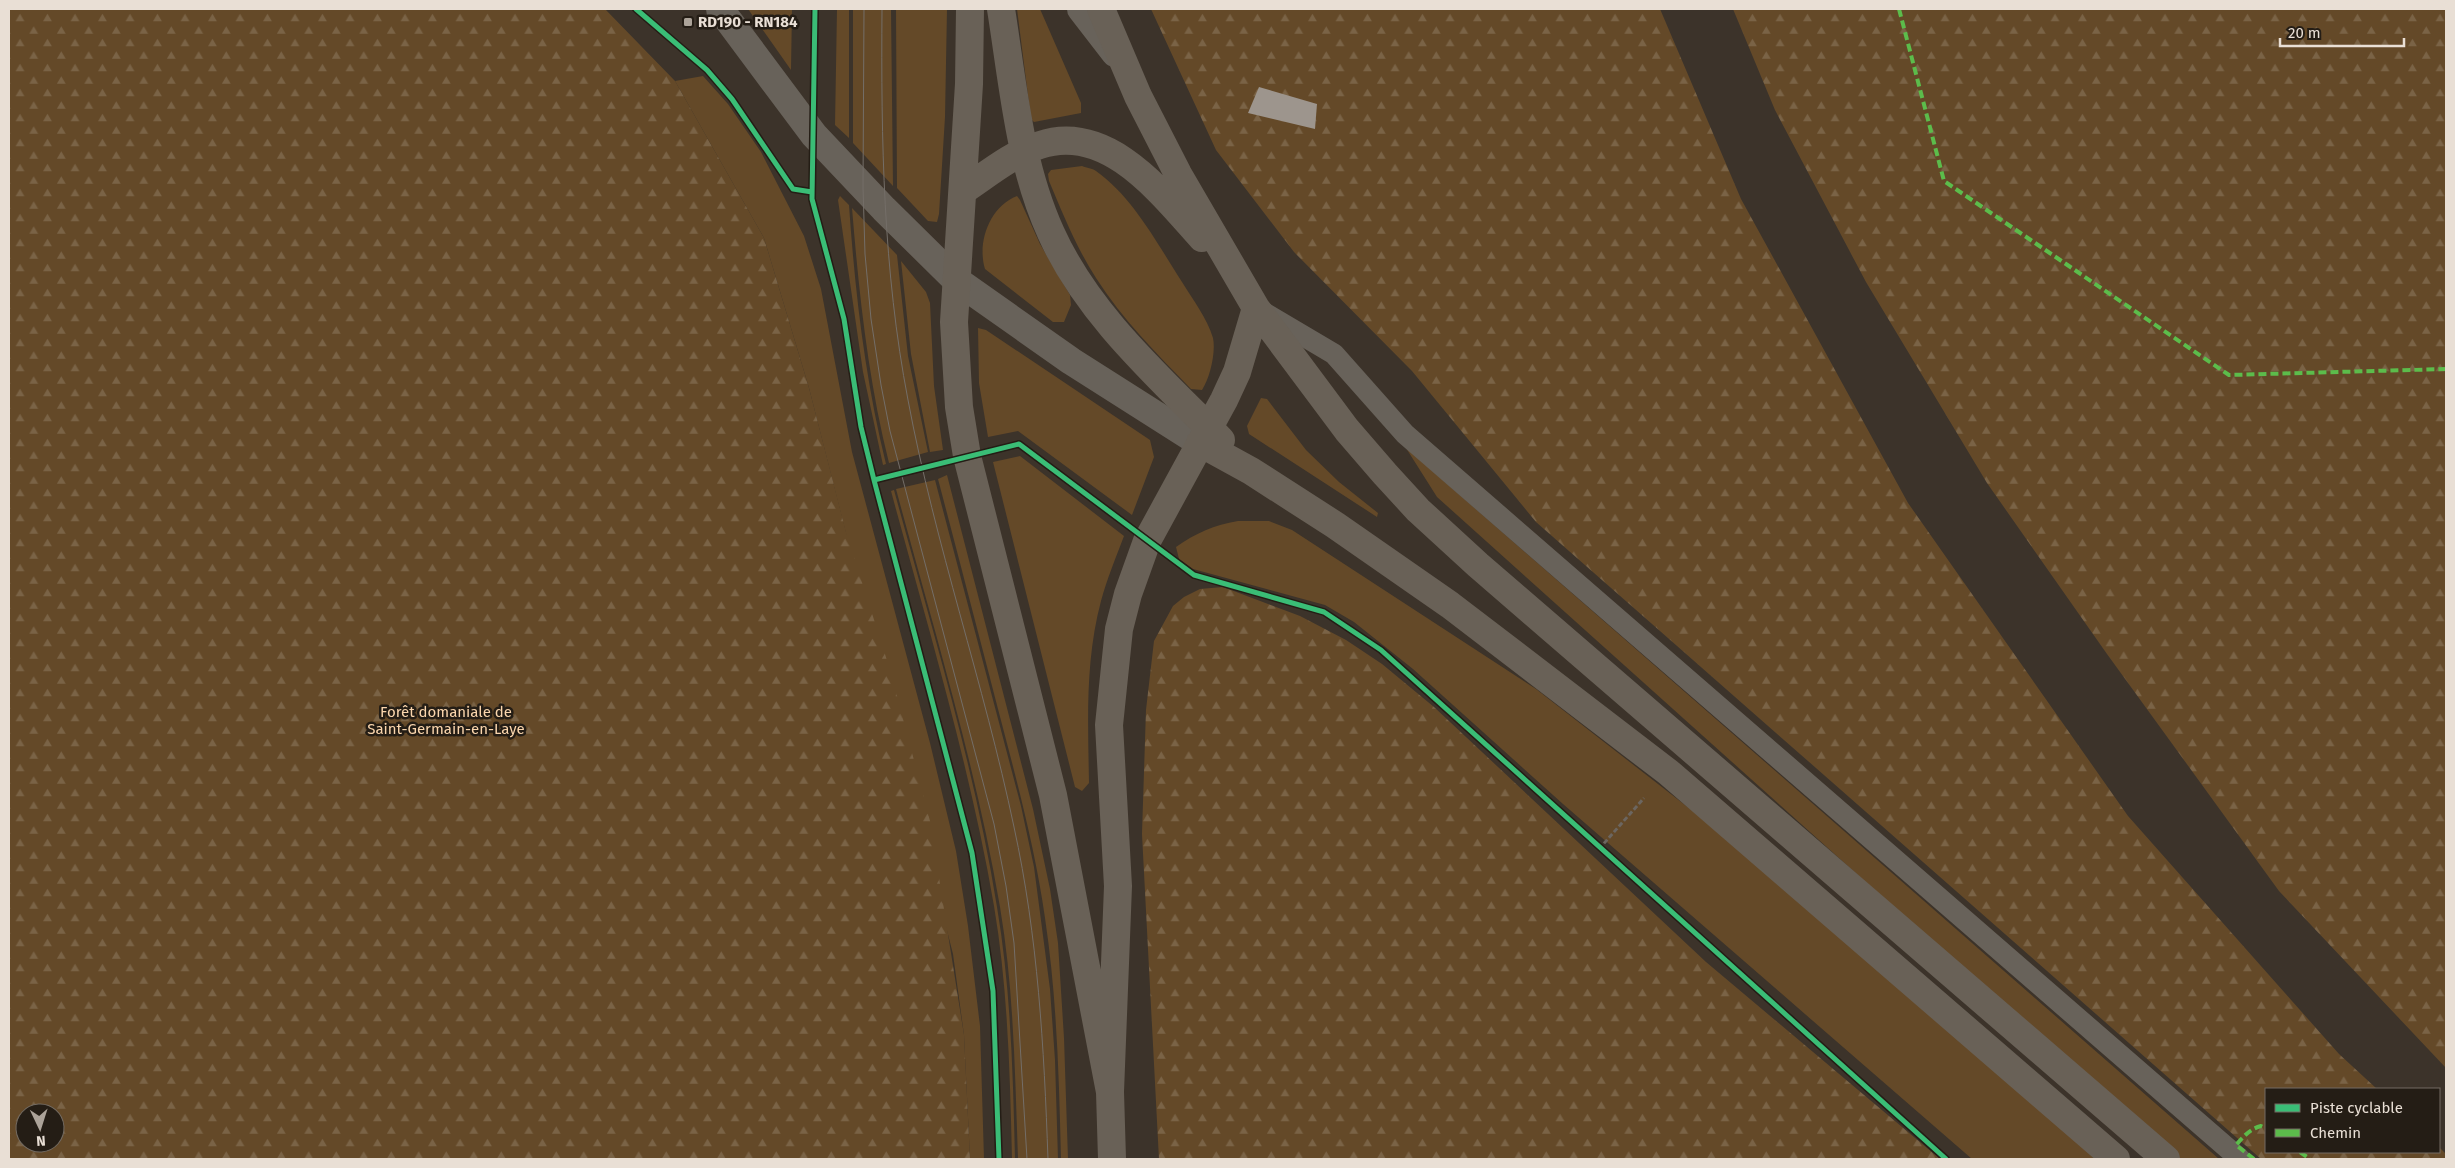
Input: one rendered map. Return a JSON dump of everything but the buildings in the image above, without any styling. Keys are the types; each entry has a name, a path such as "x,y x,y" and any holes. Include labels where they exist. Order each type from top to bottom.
{"main road":[{"path":"720,9 814,135 884,209 956,280 1071,361 1205,435 1251,471 1335,525 1450,605 1668,772 2116,1159"},
{"path":"970,9 964,190 954,322 958,407 967,456 1053,796 1110,1092"},
{"path":"1001,9 1014,99 1025,152 1051,233 1066,262 1107,321 1205,435"},
{"path":"1081,9 1124,64"},
{"path":"1101,9 1124,64 1178,174 1256,308 1347,430 1418,510 2166,1159"},
{"path":"964,190 1025,152 1039,146 1068,141 1098,147 1124,161 1152,184 1236,274"},
{"path":"1112,1159 1110,1092 1118,886 1109,725 1119,629 1128,594 1147,541 1237,372 1256,308"}],"lane":[{"path":"1256,308 1334,354 1405,434 2240,1159"}],"path":[{"path":"1599,849 1668,772"}],"green space":[{"name":"Forêt domaniale de Saint-Germain-en-Laye","path":"9,9 605,9 675,81 764,238 809,388 846,532 891,673 930,821 964,1035 970,1159 9,1159"},
{"path":"748,9 792,9 791,70"},
{"path":"837,9 849,9 849,138 835,125"},
{"path":"853,9 891,9 893,186 853,143"},
{"path":"896,9 947,9 945,117 937,222 928,221 897,188"},
{"path":"1017,9 1040,9 1081,103 1081,113 1034,122 1031,119"},
{"path":"1151,9 1660,9 1741,199 1908,503 2128,816 2339,1054 2376,1088 2265,1088 2265,1153 2440,1153 2440,1148 2446,1154 2446,1159 2261,1159 1536,522 1412,371 1294,252 1216,150"},
{"path":"1733,9 2446,9 2446,1068 2279,891 2107,654 1987,483 1866,282 1775,110"},
{"path":"703,76 728,104 761,152 804,236 821,289 852,452 930,743 956,851 968,926 980,1026 984,1159 970,1159 964,1035 953,954 809,388 764,238 675,81"},
{"path":"1082,166 1094,170 1122,194 1154,237 1203,316 1213,338 1214,350 1210,372 1202,390 1191,389 1140,336 1106,293 1082,254 1059,206 1048,174 1051,170"},
{"path":"840,196 849,205 862,335 872,400 886,464 883,465 863,372 838,200"},
{"path":"1017,196 1040,244 1070,295 1071,305 1064,322 1053,322 985,269 983,259 984,237 992,217 1007,201"},
{"path":"852,208 897,255 908,356 928,452 889,463 875,400 865,336"},
{"path":"901,261 926,292 930,303 934,386 943,450 930,452 911,354"},
{"path":"978,328 986,330 1150,440 1154,457 1132,515 1018,431 988,437 979,383"},
{"path":"1261,398 1267,399 1306,450 1339,482 1378,513 1377,517 1249,434 1247,426"},
{"path":"1406,448 2219,1159 2174,1159 1437,497"},
{"path":"1020,456 1124,536 1101,601 1092,646 1088,737 1089,783 1082,791 1075,787 993,462"},
{"path":"947,475 1033,809 1050,889 1058,943 1064,1038 1068,1159 1061,1159 1055,1008 1041,891 1018,787 938,479"},
{"path":"935,480 1021,806 1034,867 1050,989 1055,1060 1058,1159 1018,1159 1011,1001 1000,907 979,802 966,749 896,489"},
{"path":"894,490 951,697 988,855 1002,938 1008,1001 1015,1159 1012,1159 1005,1000 994,906 961,749 891,491"},
{"path":"1238,521 1269,521 1292,530 1536,689 1780,879 2096,1159 1972,1159 1563,804 1413,669 1354,622 1325,605 1193,569 1179,559 1176,547 1183,542 1213,527"},
{"path":"1223,587 1300,616 1346,640 1382,664 1434,707 1706,962 1940,1159 1159,1159 1142,834 1146,710 1154,641 1173,606 1184,597 1200,589"}],"tram line":[{"path":"864,9 863,187 865,254 871,319 890,431 994,824 1006,886 1014,943 1027,1159"},
{"path":"882,9 885,205 893,302 900,351 919,454 945,561 989,720 1022,868 1034,951 1042,1034 1048,1159"}],"marked path":[{"path":"1899,9 1944,181 2229,375 2446,369"},
{"path":"2254,1159 2236,1145 2254,1129 2261,1126 2265,1128"},
{"path":"2301,1153 2310,1159"}],"cycle path":[{"path":"636,9 707,70 732,99 793,189 812,192"},
{"path":"815,9 812,199 844,319 861,427 972,853 993,991 999,1159"},
{"path":"874,480 1019,444 1194,575 1324,612 1381,650 1946,1159"}],"place":[{"name":"RD190 - RN184","path":"688,22"}]}
